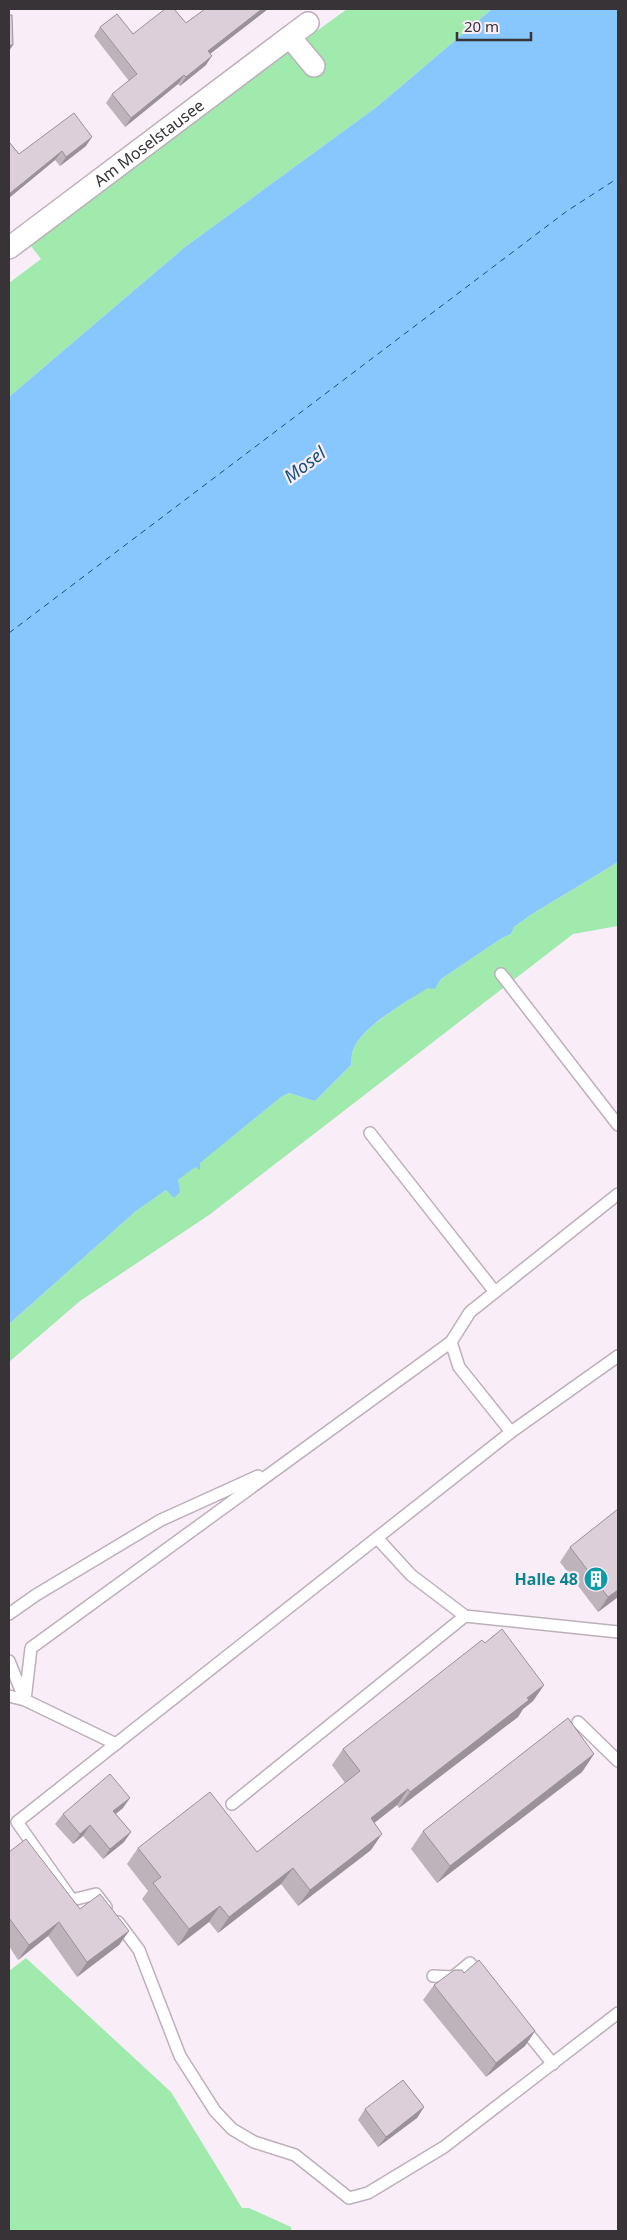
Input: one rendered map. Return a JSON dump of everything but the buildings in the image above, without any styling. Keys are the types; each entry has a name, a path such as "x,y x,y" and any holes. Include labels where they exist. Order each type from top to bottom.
{"street":[{"name":"Am Moselstausee","path":"9,248 308,23"},
{"path":"290,37 314,66"}],"lane":[{"path":"501,974 618,1125"},
{"path":"370,1133 495,1292"},
{"path":"25,1700 30,1648 451,1342 470,1312 618,1194"},
{"path":"451,1342 459,1367 511,1432"},
{"path":"618,1356 511,1432 378,1540 17,1822 72,1900 96,1894 139,1950 180,2056 215,2112 232,2130 254,2142 296,2155 348,2198 368,2193 444,2148 618,2013"},
{"path":"9,1614 161,1520 279,1467"},
{"path":"378,1540 411,1575 465,1616 618,1632"},
{"path":"232,1804 465,1616"},
{"path":"9,1661 25,1700"},
{"path":"9,1696 25,1700 116,1744"},
{"path":"578,1722 618,1761"},
{"path":"433,1976 453,1977 470,1963 487,1984"},
{"path":"516,2020 553,2064"}],"green space":[{"path":"347,9 492,9 378,106 185,247 9,397 9,283 41,259 28,242"},
{"path":"618,862 618,926 573,934 209,1215 80,1301 9,1362 9,1324 136,1211 166,1190 174,1197 178,1180 281,1097 289,1093 315,1101 351,1065 352,1052 358,1041 375,1024 428,987 435,989 441,979 502,938 511,934 514,927 532,914"},
{"path":"26,1958 171,2092 242,2208 249,2208 291,2227 291,2231 9,2231 9,1971"}],"water":[{"name":"Mosel","path":"492,9 618,9 618,862 532,914 514,927 511,934 502,938 441,979 435,989 428,988 386,1015 365,1032 352,1052 351,1065 315,1101 289,1093 281,1097 200,1163 200,1170 195,1167 178,1180 180,1192 174,1198 166,1190 136,1211 9,1324 9,397 185,247 378,106"}],"ferry route":[{"path":"9,633 567,211 618,178"}],"place":[{"name":"Halle 48","path":"596,1579"}]}
